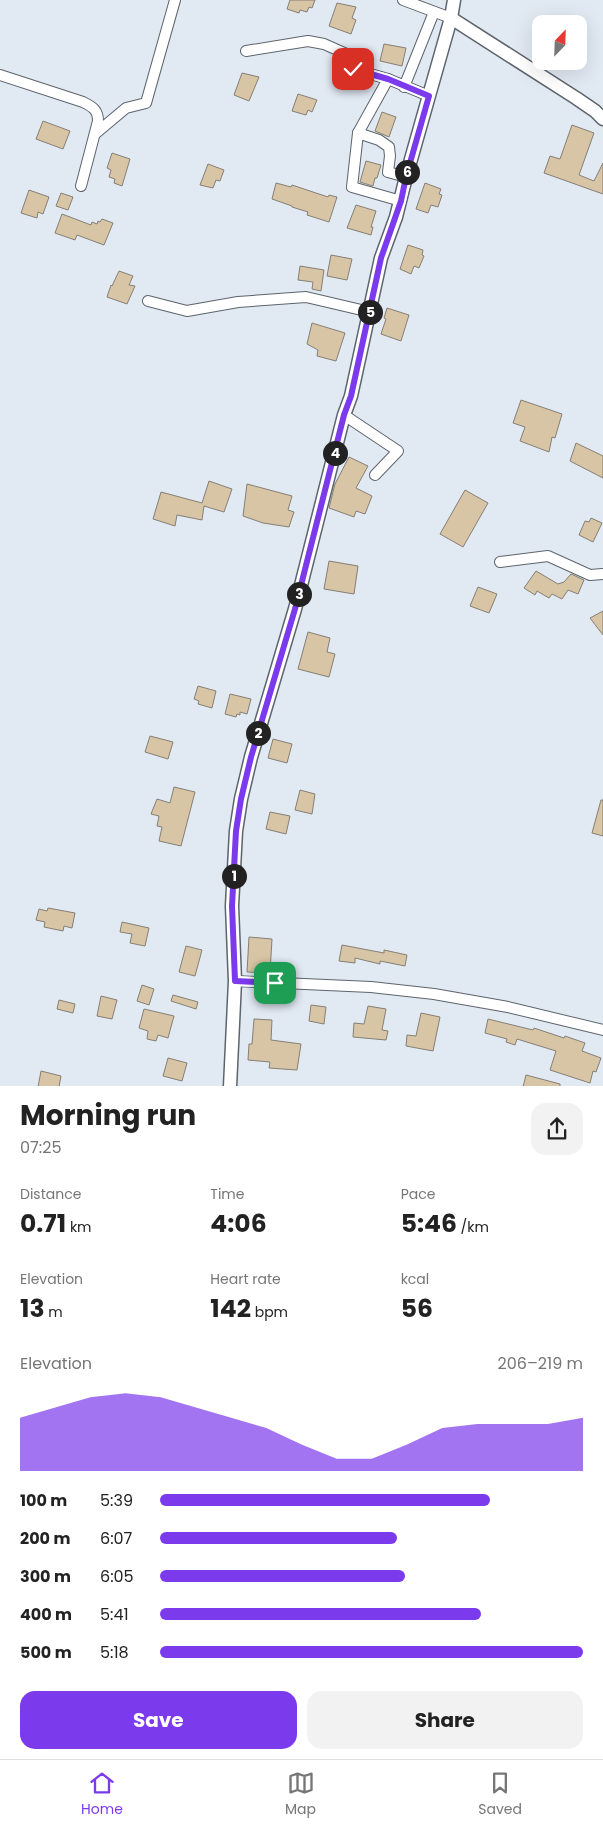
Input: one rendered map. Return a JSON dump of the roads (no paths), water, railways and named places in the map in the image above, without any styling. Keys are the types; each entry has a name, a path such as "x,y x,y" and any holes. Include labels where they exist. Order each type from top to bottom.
{"street":[{"path":"95,134 126,108 146,103 175,0"},
{"path":"403,0 451,18 576,98 603,119"},
{"path":"230,1086 235,981 232,906 236,831 241,799 251,757 295,609 344,415 351,396 381,258 401,201 406,177 451,18 454,0"},
{"path":"404,87 434,12"},
{"path":"246,51 308,41 324,44 351,56 353,69 388,79 429,96"},
{"path":"0,75 94,107 98,114 98,121 81,186"},
{"path":"388,79 358,133 352,186 401,201"},
{"path":"358,133 379,140 388,147 390,156 388,172 406,177"},
{"path":"148,301 187,311 238,302 306,297 370,312"},
{"path":"344,415 398,450 375,475"},
{"path":"500,562 548,556 590,575 603,574"},
{"path":"235,981 371,987 434,994 508,1007 603,1030"}]}
